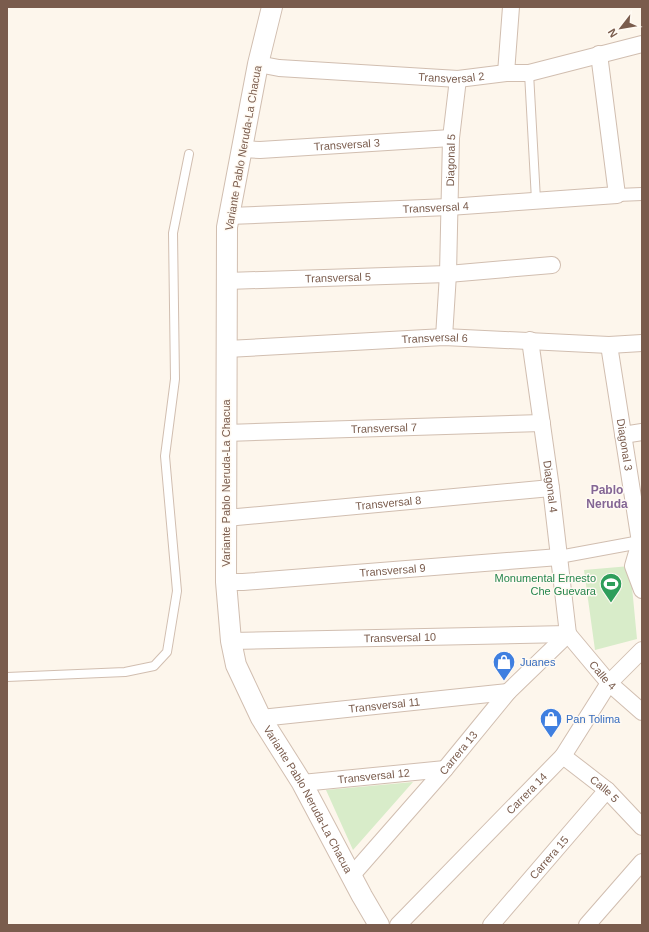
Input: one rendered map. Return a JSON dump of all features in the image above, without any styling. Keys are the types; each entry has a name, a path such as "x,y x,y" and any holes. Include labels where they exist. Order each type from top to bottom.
{"street":[{"name":"Variante Pablo Neruda-La Chacua","path":"272,7 258,64 227,227 226,582 231,641 236,665 261,718 302,783 379,925"},
{"path":"506,73 511,7"},
{"name":"Transversal 2","path":"258,64 279,68 458,79 506,73 529,73 642,44"},
{"path":"599,54 618,195"},
{"name":"Diagonal 5","path":"444,337 448,274 451,138 458,79"},
{"name":"Transversal 3","path":"243,149 260,150 451,138"},
{"name":"Transversal 4","path":"229,216 449,207 642,194"},
{"name":"Transversal 5","path":"227,281 448,274 552,265"},
{"name":"Transversal 6","path":"227,349 444,337 609,345 642,343"},
{"name":"Diagonal 4","path":"530,340 551,488 568,634"},
{"name":"Diagonal 3","path":"609,345 641,541 633,566 642,590"},
{"name":"Transversal 7","path":"226,433 542,423"},
{"path":"623,435 642,432"},
{"name":"Transversal 8","path":"226,518 551,488"},
{"path":"559,557 641,541"},
{"name":"Transversal 9","path":"226,582 243,582 559,557"},
{"name":"Transversal 10","path":"231,641 568,634"},
{"name":"Calle 4","path":"568,634 609,683 642,712"},
{"name":"Carrera 13","path":"352,875 445,769 508,692 568,634"},
{"name":"Carrera 14","path":"398,925 563,756 609,683 642,650"},
{"name":"Transversal 11","path":"261,718 508,692"},
{"name":"Calle 5","path":"563,756 608,790 642,827"},
{"name":"Transversal 12","path":"302,783 445,769"},
{"name":"Carrera 15","path":"491,925 608,790"},
{"path":"587,925 642,862"}],"lane":[{"path":"529,73 536,200"},
{"path":"7,677 125,672 154,666 166,652 177,592 165,456 175,379 173,233 189,154"}],"green space":[{"name":"Monumental Ernesto Che Guevara","path":"630,566 637,639 595,650 584,570"},
{"path":"413,782 353,850 326,790"}],"place":[{"name":"Monumental Ernesto Che Guevara","path":"611,604"},
{"name":"Juanes","path":"504,682"},
{"name":"Pan Tolima","path":"551,738"}],"district":[{"name":"Pablo Neruda","path":"607,497"}]}
